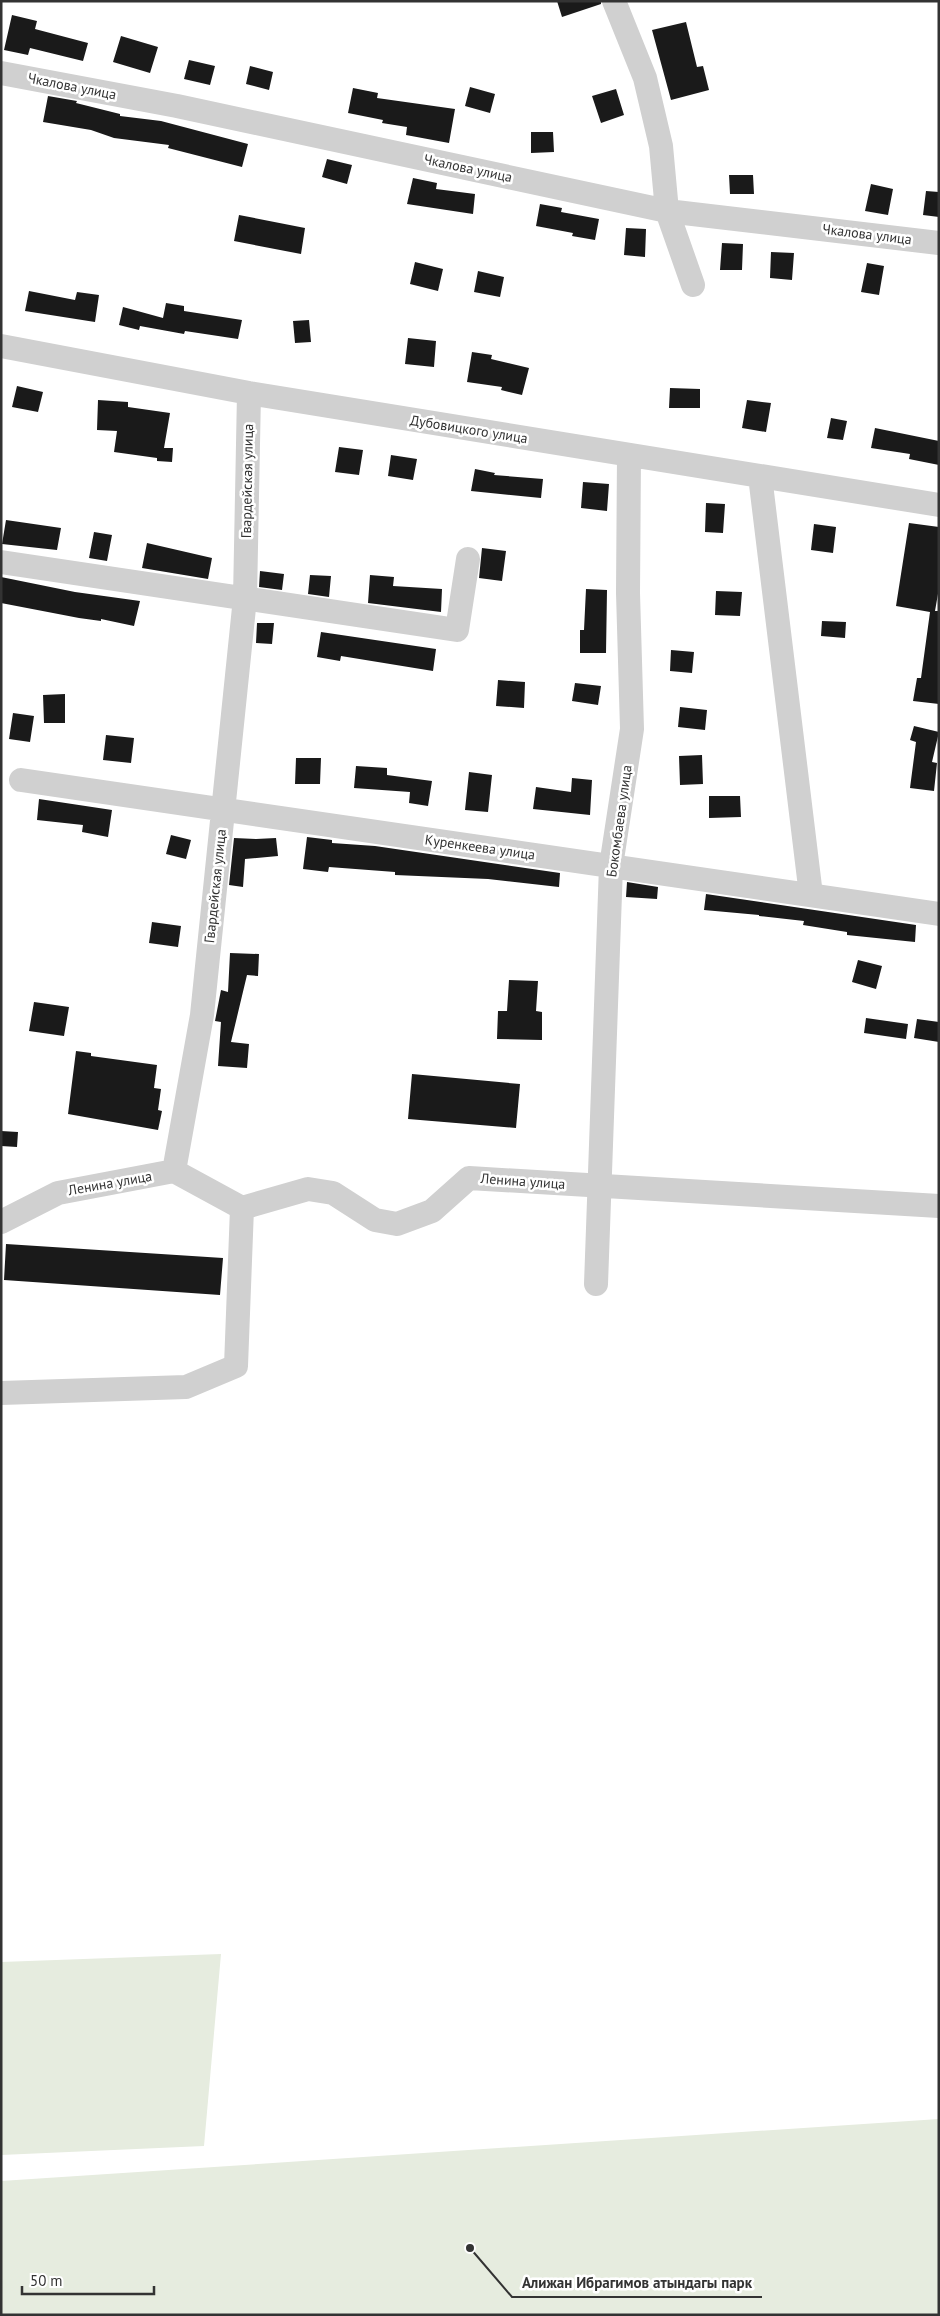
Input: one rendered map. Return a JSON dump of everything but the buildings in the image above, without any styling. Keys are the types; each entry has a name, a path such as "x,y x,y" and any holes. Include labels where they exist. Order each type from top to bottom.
{"street":[{"path":"614,1 645,78 661,146 667,210 693,285"},
{"name":"Чкалова улица","path":"1,73 177,106 667,210 939,243"},
{"name":"Дубовицкого улица","path":"1,346 249,393 939,505"},
{"name":"Гвардейская улица","path":"174,1171 202,1015 245,598 249,393"},
{"name":"Бокомбаева улица","path":"596,1284 611,866 632,729 628,593 629,455"},
{"path":"760,476 811,895"},
{"path":"1,562 457,630 468,559"},
{"name":"Куренкеева улица","path":"21,780 939,914"},
{"path":"1,1393 186,1387 236,1366 242,1208 174,1171"},
{"name":"Ленина улица","path":"1,1222 58,1192 174,1171"},
{"name":"Ленина улица","path":"242,1208 308,1189 333,1193 375,1220 397,1224 432,1211 470,1178 939,1206"}],"shaded area":[{"path":"221,1954 204,2146 1,2155 1,1962"},
{"path":"939,2119 939,2315 1,2315 1,2181"}],"place":[{"name":"Алижан Ибрагимов атындагы парк","path":"470,2248"}]}
